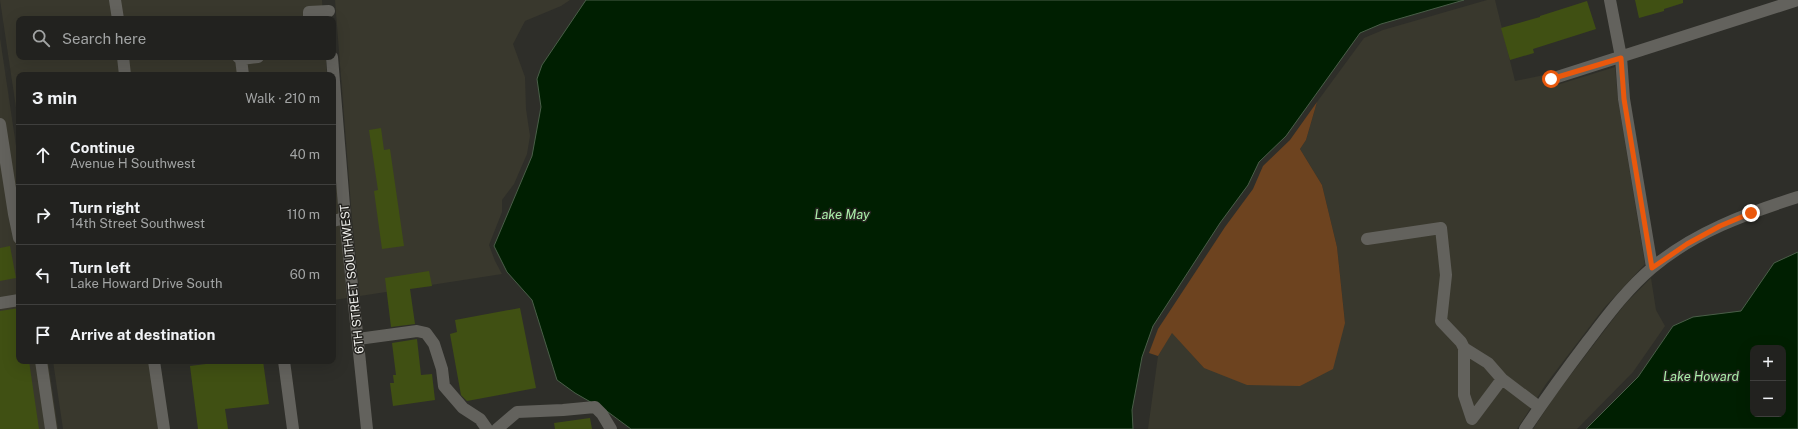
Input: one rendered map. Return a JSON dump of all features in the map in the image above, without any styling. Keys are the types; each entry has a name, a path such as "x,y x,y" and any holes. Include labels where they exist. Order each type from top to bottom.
{"street":[{"path":"115,0 118,16"},
{"path":"1610,0 1621,58 1624,99 1652,268"},
{"path":"1551,79 1621,58 1798,0"},
{"path":"309,16 309,12 329,10"},
{"path":"123,60 125,72"},
{"path":"239,60 242,72"},
{"name":"6TH STREET SOUTHWEST","path":"332,60 333,72"},
{"name":"6TH STREET SOUTHWEST","path":"336,107 345,218 367,429"},
{"path":"0,124 5,188 16,227"},
{"path":"1525,429 1539,407 1617,303 1652,268 1687,244 1720,226 1751,213 1798,197"},
{"path":"336,220 345,218"},
{"path":"1367,239 1441,228 1446,275 1440,321 1461,342 1464,348 1464,395 1472,419 1502,379"},
{"path":"0,304 16,301"},
{"path":"358,339 418,331 426,333 434,344 442,369 444,386 463,408 480,419 487,429"},
{"path":"1464,348 1488,363 1502,379 1539,407"},
{"path":"41,364 51,429"},
{"path":"154,364 164,429"},
{"path":"284,364 293,429"},
{"path":"497,429 517,412 595,407 602,414 612,429"}],"shaded area":[{"path":"0,0 322,0 323,16 16,16 16,60 326,60 327,72 16,72 16,108"},
{"path":"335,0 570,0 561,6 525,21 513,44 525,77 526,109 530,136 527,154 514,184 502,200 502,212 489,245 502,274 360,296 352,218"},
{"path":"1487,0 1495,0 1515,81 1544,75 1547,88 1615,67 1618,100 1645,264 1604,308 1546,384 1517,429 1148,429 1158,356 1172,332 1204,368 1345,323 1337,247 1322,185 1300,149 1306,140 1317,102 1364,38 1383,30"},
{"path":"0,38 16,146 16,364 48,364 58,429 0,429"},
{"path":"1317,102 1306,140 1300,149 1322,185 1337,247 1345,323 1333,369 1300,386 1247,385 1204,368 1172,333 1158,356 1149,353 1158,329 1225,227 1253,189 1263,166 1290,140"},
{"path":"336,179 347,298 336,300"},
{"path":"1651,278 1656,310 1665,326 1633,372 1577,429 1533,429 1556,394 1614,318 1626,303"},
{"path":"53,364 149,364 158,429 63,429"}],"water":[{"name":"Lake May","path":"586,0 1464,0 1381,24 1360,33 1286,136 1259,162 1248,185 1220,223 1153,326 1142,357 1132,410 1133,429 631,429 608,412 575,393 557,380 532,300 507,272 494,246 532,156 541,107 537,79 542,65"},
{"name":"Lake Howard","path":"1798,252 1798,429 1586,429 1638,377 1673,326 1693,317 1741,311 1774,263"}],"building":[{"path":"1635,0 1683,0 1683,3 1664,9 1664,11 1639,18"},
{"path":"1587,1 1596,29 1533,49 1534,53 1510,60 1501,28"},
{"path":"381,128 384,150 390,149 404,246 382,249 374,191 378,190 369,130"},
{"path":"10,246 16,278 0,281 0,248"},
{"path":"429,271 432,286 410,289 415,324 391,327 385,278"},
{"path":"16,308 16,364 29,364 39,429 0,429 0,311"},
{"path":"520,308 536,388 467,401 461,395 450,334 457,332 455,320"},
{"path":"417,339 421,375 432,374 435,400 393,406 390,383 394,383 393,375 396,375 392,343"},
{"path":"206,364 263,364 269,404 225,409 228,429 198,429 190,366"},
{"path":"590,418 592,429 555,429 554,423"}],"route":[{"path":"1551,79 1621,58 1624,99 1652,268 1687,244 1720,226 1751,213"}]}
